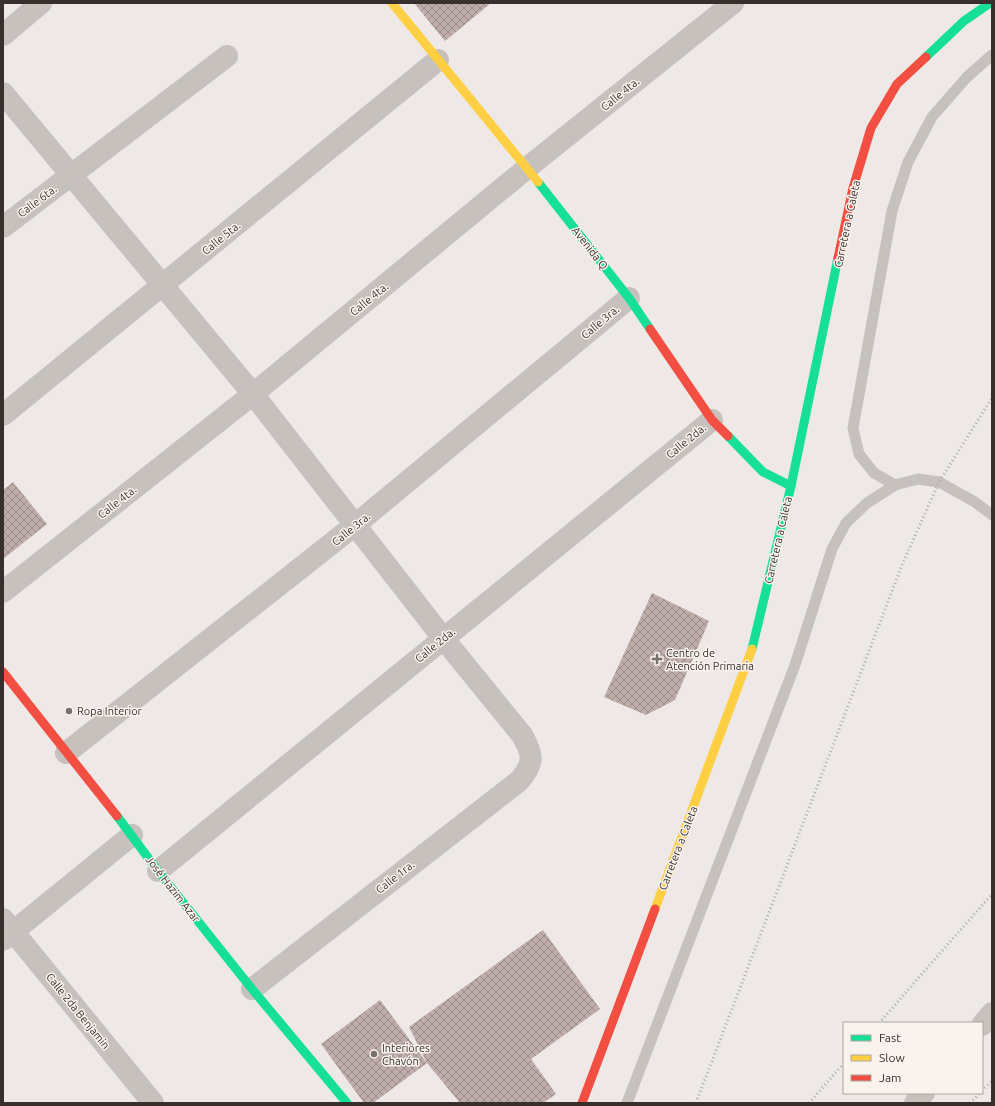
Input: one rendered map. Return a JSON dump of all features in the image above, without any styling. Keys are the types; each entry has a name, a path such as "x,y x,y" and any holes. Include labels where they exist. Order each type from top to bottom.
{"street":[{"path":"3,35 41,3"},
{"name":"Avenida Q","path":"392,3 527,168 629,298 712,420 763,472 791,486"},
{"name":"Calle 4ta.","path":"3,592 253,394 527,168 733,3"},
{"name":"Carretera a Caleta","path":"582,1103 751,653 791,486 854,188 871,128 897,84 964,21 990,3"},
{"name":"Calle 6ta.","path":"3,227 227,56"},
{"name":"Calle 5ta.","path":"3,415 163,286 438,60"},
{"path":"3,93 253,394 443,638"},
{"name":"Calle 3ra.","path":"66,753 355,525 629,298"},
{"name":"Calle 2da.","path":"158,871 712,420"},
{"name":"Calle 1ra.","path":"252,989 519,781 527,772 531,760 529,748 522,735 443,638"},
{"name":"José Hazim Azar","path":"3,672 252,989 347,1103"},
{"path":"6,930 132,835"},
{"name":"Calle 2da Benjamin","path":"6,930 153,1103"},
{"path":"983,1024 992,1013"},
{"path":"915,1103 923,1094"}],"lane":[{"path":"895,485 874,473 859,454 853,428 892,211 908,162 932,117 967,77 992,55"},
{"path":"627,1103 795,665 832,549 846,523 867,503 895,485 918,478 939,482 975,502 992,515"}],"building":[{"path":"414,3 491,3 445,41"},
{"path":"13,482 47,524 3,559 3,490"},
{"name":"Centro de Atención Primaria","path":"652,593 709,621 675,700 646,715 604,697"},
{"path":"543,930 600,1009 531,1059 556,1094 543,1103 460,1103 427,1063 409,1027"},
{"name":"Interiores Chavón","path":"380,1000 427,1063 373,1103 364,1103 321,1044"}],"railway":[{"path":"696,1103 902,565 939,482 992,398"},
{"path":"880,1022 992,894"},
{"path":"809,1103 843,1064"},
{"path":"983,1090 992,1081"},
{"path":"970,1103 979,1094"},
{"path":"989,1103 992,1099"}],"traffic: fast":[{"path":"926,57 964,21 990,3"},
{"path":"538,182 629,298 650,329"},
{"path":"752,649 791,486 838,258"},
{"path":"728,436 763,472 791,486"},
{"path":"117,816 158,871 252,989 347,1103"}],"traffic: slow":[{"path":"392,3 538,182"},
{"path":"655,909 752,649"}],"traffic: jam":[{"path":"838,258 853,188 871,128 897,84 926,57"},
{"path":"650,329 712,420 728,436"},
{"path":"3,672 117,816"},
{"path":"582,1103 655,909"}],"place":[{"name":"Centro de Atención Primaria","path":"657,659"},
{"name":"Ropa Interior","path":"69,711"},
{"name":"Interiores Chavón","path":"374,1054"}]}
